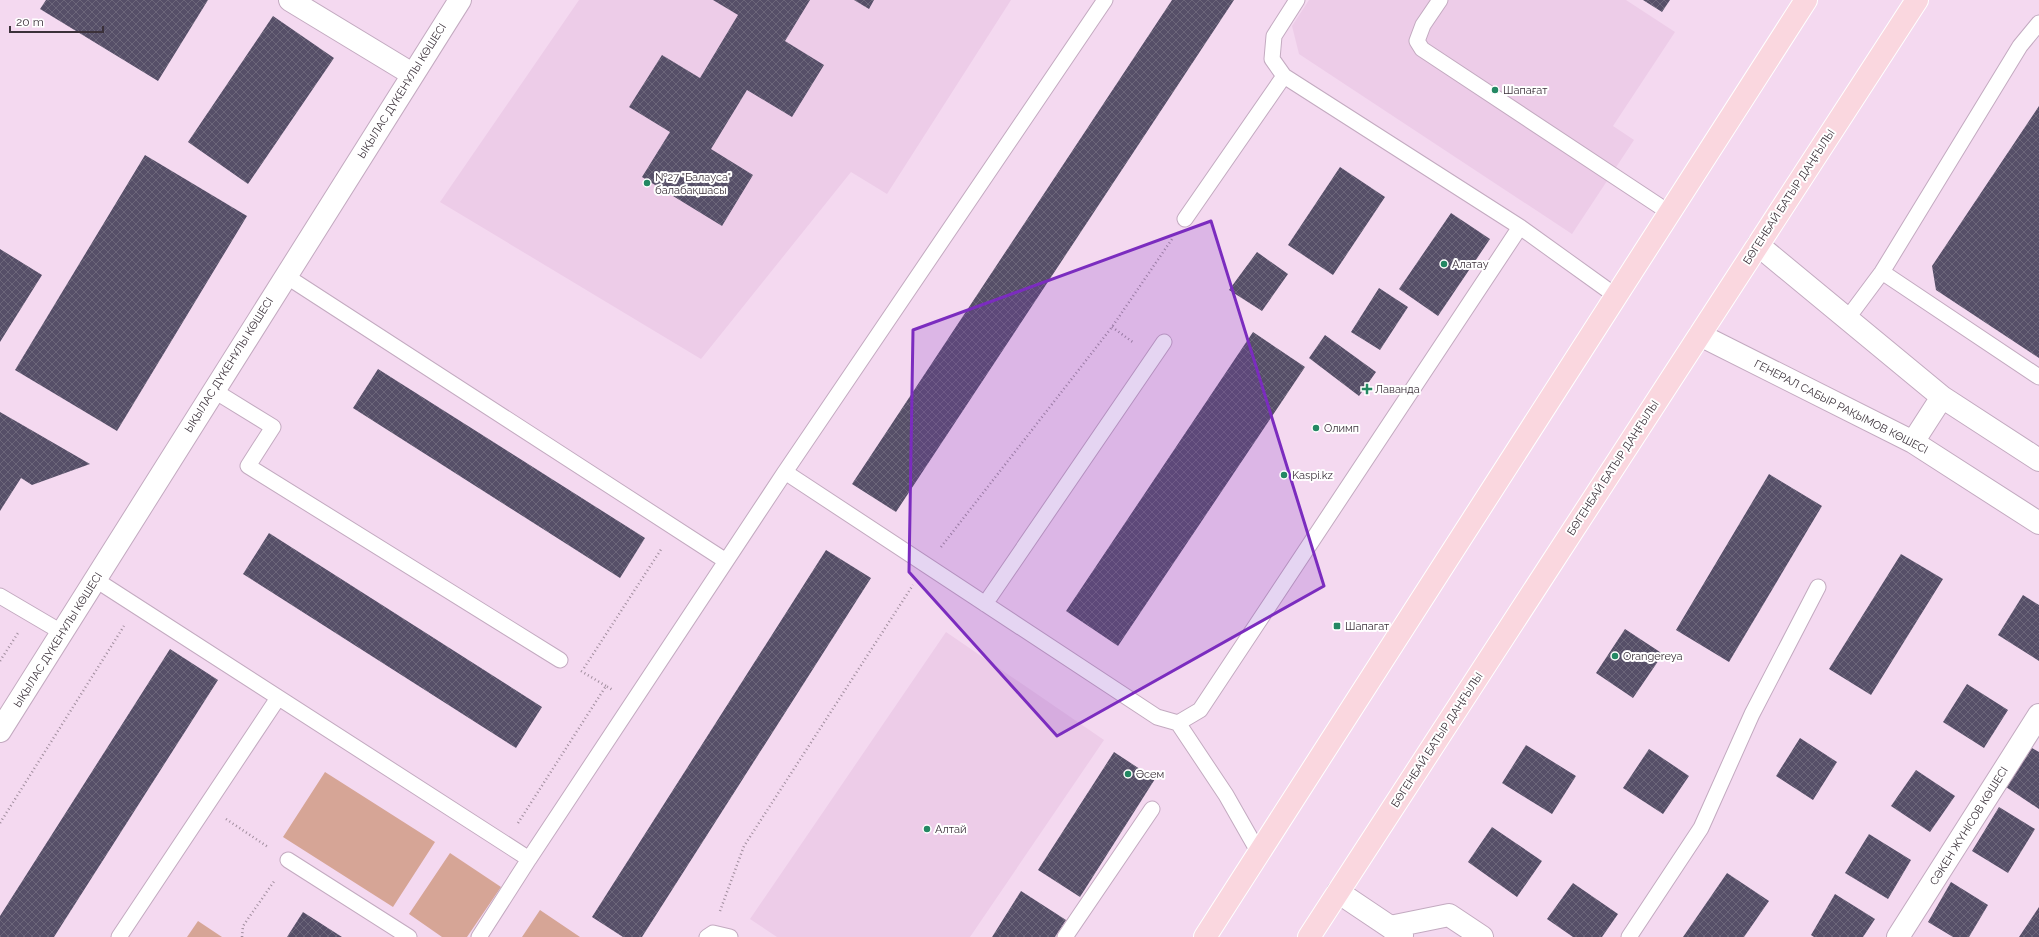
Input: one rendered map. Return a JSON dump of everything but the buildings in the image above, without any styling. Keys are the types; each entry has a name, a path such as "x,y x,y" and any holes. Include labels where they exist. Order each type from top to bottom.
{"main road":[{"path":"1205,937 1806,0"},
{"name":"БӨГЕНБАЙ БАТЫР ДАҢҒЫЛЫ","path":"1309,937 1917,0"}],"street":[{"path":"290,0 412,74"},
{"name":"ЫҚЫЛАС ДҮКЕНҰЛЫ КӨШЕСІ","path":"0,731 63,633 213,390 460,0"},
{"path":"1758,245 1942,397 2039,460"},
{"name":"ГЕНЕРАЛ САБЫР РАҚЫМОВ КӨШЕСІ","path":"1700,335 1913,442 2039,523"},
{"path":"1913,442 1942,397"},
{"name":"СӘКЕН ЖҮНІСОВ КӨШЕСІ","path":"1898,937 2039,715"},
{"path":"1338,892 1398,932 1449,915 1482,937"}],"lane":[{"path":"479,937 785,472 1105,0"},
{"path":"1297,0 1274,36 1272,59 1284,76 1520,227 1616,296"},
{"path":"1440,0 1423,25 1417,41 1422,49 1670,213"},
{"path":"1847,319 1882,272 2020,46 2039,23"},
{"path":"1185,219 1284,76"},
{"path":"1178,723 1200,710 1520,227"},
{"path":"1882,272 2039,377"},
{"path":"286,276 726,561"},
{"path":"985,604 1164,342"},
{"path":"213,390 272,427 248,466 560,660"},
{"path":"785,472 1157,717 1178,723 1226,795 1259,853"},
{"path":"96,580 529,859"},
{"path":"1629,937 1701,828 1752,714 1818,587"},
{"path":"0,596 63,633"},
{"path":"119,937 207,807 278,698"},
{"path":"1065,937 1152,809"},
{"path":"288,860 409,937"},
{"path":"707,937 713,933 730,937"}],"path":[{"path":"581,672 675,528"},
{"path":"0,823 137,606"},
{"path":"0,661 30,614"},
{"path":"560,660 633,703"},
{"path":"505,844 606,686"},
{"path":"207,807 288,860 243,926 242,937"}],"highlighted area":[{"path":"1211,221 1324,586 1057,736 909,572 913,330"}],"shaded area":[{"name":"№27 \"Балауса\" балабақшасы","path":"579,0 1011,0 887,194 851,172 701,359 440,202"},
{"name":"Шапағат","path":"1309,0 1626,0 1675,32 1613,126 1634,140 1572,234 1299,54 1292,26"},
{"name":"Алтай","path":"946,632 1104,740 970,937 777,937 750,919"},
{"path":"325,772 435,842 393,907 283,837"},
{"path":"450,853 501,887 467,937 442,937 409,914"},
{"path":"540,910 580,937 522,937"},
{"path":"198,921 222,937 187,937"}],"place":[{"name":"Шапағат","path":"1495,90"},
{"name":"№27 \"Балауса\" балабақшасы","path":"647,183"},
{"name":"Алатау","path":"1444,264"},
{"name":"Лаванда","path":"1367,389"},
{"name":"Олимп","path":"1316,428"},
{"name":"Kaspi.kz","path":"1284,475"},
{"name":"Шапагат","path":"1337,626"},
{"name":"Orangereya","path":"1615,656"},
{"name":"Әсем","path":"1128,774"},
{"name":"Алтай","path":"927,829"}]}
